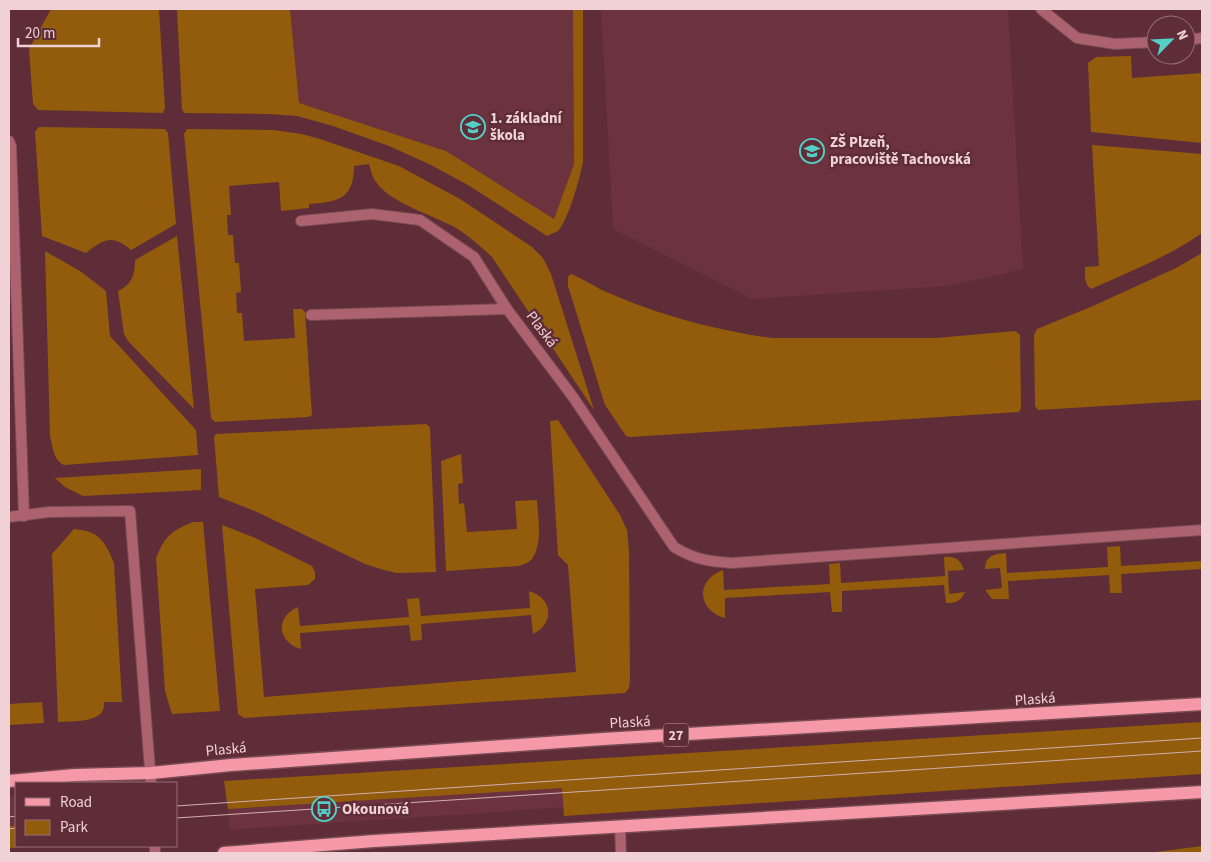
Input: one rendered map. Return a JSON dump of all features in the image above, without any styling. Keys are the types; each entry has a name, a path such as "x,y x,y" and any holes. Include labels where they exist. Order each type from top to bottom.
{"main road":[{"name":"Plaská","path":"9,780 75,775 151,778 231,765 603,739 1202,704"},
{"path":"224,853 374,841 1202,792"}],"street":[{"path":"1046,11 1077,38 1115,44 1146,42"},
{"path":"9,142 11,146 24,516"},
{"path":"9,195 13,206"},
{"name":"Plaská","path":"301,221 372,214 420,220 474,257 507,309 573,397 674,547 689,556 702,560 730,563 1202,530"},
{"name":"Plaská","path":"311,315 507,309"},
{"path":"9,517 49,512 130,511 151,778"},
{"path":"620,826 621,853"}],"shaded area":[{"name":"1. základní škola","path":"290,9 577,9 573,10 574,164 554,219 446,151 299,103"},
{"name":"ZŠ Plzeň, pracoviště Tachovská","path":"601,9 1008,9 1023,269 949,286 752,299 613,229"},
{"path":"1202,764 230,830 226,794"},
{"path":"15,795 15,847 20,847 9,848 9,796"}],"green space":[{"path":"51,9 159,9 165,108 163,113 38,110 33,104 29,49"},
{"path":"177,9 290,9 299,103 446,151 554,219 574,164 573,10 583,9 583,161 574,198 562,226 558,231 547,236 468,185 429,164 389,146 333,126 297,116 184,113 182,109"},
{"path":"1131,56 1132,78 1202,73 1202,143 1091,132 1088,63 1096,57"},
{"path":"39,127 165,129 168,133 176,224 131,250 118,242 108,240 98,244 86,253 42,236 35,132"},
{"path":"187,129 274,130 302,134 399,166 460,199 532,247 543,258 551,274 594,410 492,257 456,228 391,196 375,180 369,164 354,166 351,186 342,197 328,202 309,204 309,208 281,211 279,182 229,186 231,215 227,215 228,235 233,235 235,263 239,263 241,292 236,293 237,313 242,313 244,341 295,338 293,309 302,309 305,312 312,415 308,417 215,422 211,418 184,134"},
{"path":"1092,145 1202,154 1202,233 1162,257 1091,289 1086,282 1085,267 1099,266"},
{"path":"177,236 194,409 128,341 124,334 118,291 130,282 135,260"},
{"path":"45,251 80,271 106,291 110,336 196,430 198,455 64,465 60,463 54,453 50,436"},
{"path":"1202,253 1202,400 1038,410 1035,406 1034,335 1037,329 1176,268"},
{"path":"571,274 599,289 668,315 731,331 772,338 936,338 1015,331 1020,335 1021,408 1019,412 626,436 605,405 568,286 568,277"},
{"path":"558,420 620,515 627,530 629,551 630,680 629,688 625,693 244,718 238,714 222,525 253,537 312,566 315,572 315,579 308,585 255,589 264,697 576,672 568,565 558,555 550,421"},
{"path":"426,424 430,427 436,572 397,573 365,564 257,512 219,497 214,437 216,434"},
{"path":"461,454 463,483 458,484 459,504 464,503 467,532 517,529 515,501 537,500 538,545 532,559 527,563 518,566 446,571 441,461"},
{"path":"201,469 201,490 83,496 65,487 55,478"},
{"path":"193,522 203,522 220,711 172,714 165,691 156,558 162,544 170,535 179,528"},
{"path":"74,529 90,532 100,538 114,563 122,702 104,702 100,714 89,719 58,722 52,554"},
{"path":"1120,546 1121,566 1202,561 1202,569 1121,574 1122,593 1110,593 1109,575 1008,581 1009,599 992,599 985,590 1002,588 1000,568 985,569 988,558 994,555 1006,553 1007,573 1108,567 1107,547"},
{"path":"944,557 957,559 964,570 948,571 949,594 965,592 962,598 953,603 946,603 944,585 842,591 842,612 832,612 830,592 725,598 725,618 709,609 703,595 704,587 708,581 723,570 724,590 830,584 829,564 840,563 841,583 945,576"},
{"path":"529,591 543,599 548,611 545,624 533,634 531,615 421,624 422,640 411,641 409,625 300,633 301,649 287,641 282,630 282,623 285,617 298,607 300,626 409,617 407,599 419,598 421,616 530,608"},
{"path":"42,702 44,723 9,725 9,704"},
{"path":"1202,722 1202,774 564,816 562,788 228,809 224,781"},
{"path":"9,826 15,826 15,847 20,847 9,848"},
{"path":"1202,846 1202,853 1148,853"}],"tram line":[{"path":"178,806 1202,738"},
{"path":"178,818 1202,751"},
{"path":"9,817 15,816"},
{"path":"9,829 15,828"}],"place":[{"name":"1. základní škola","path":"473,127"},
{"name":"ZŠ Plzeň, pracoviště Tachovská","path":"812,151"},
{"name":"Okounová","path":"324,809"}]}
